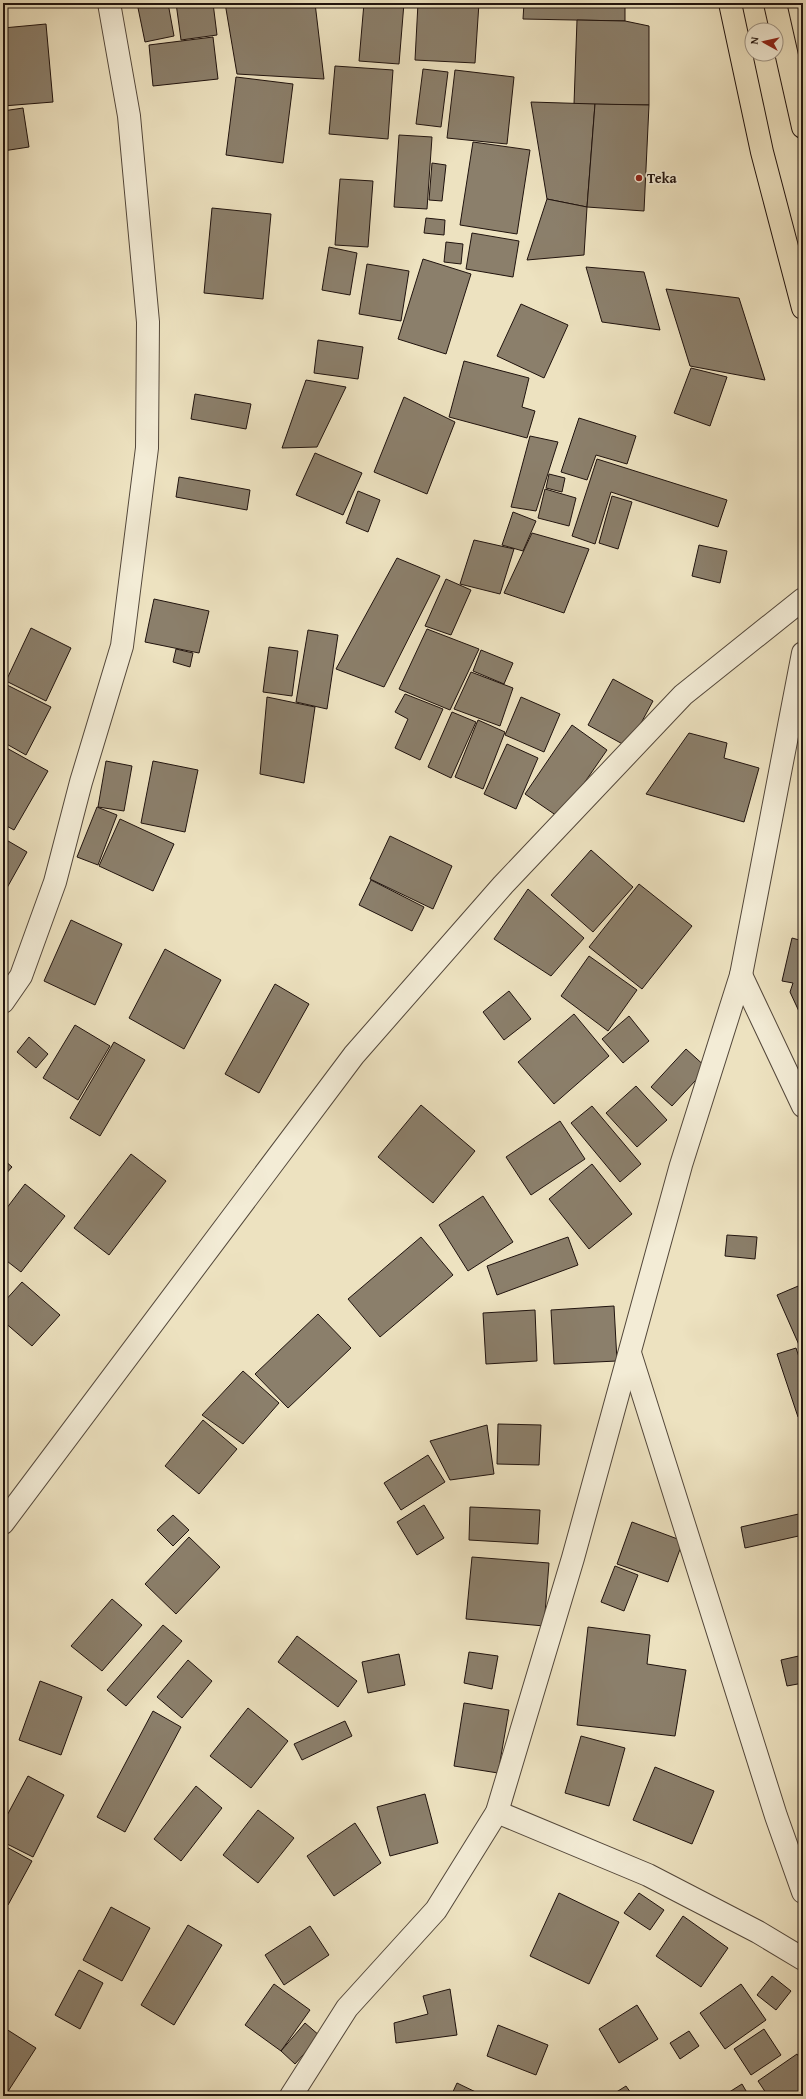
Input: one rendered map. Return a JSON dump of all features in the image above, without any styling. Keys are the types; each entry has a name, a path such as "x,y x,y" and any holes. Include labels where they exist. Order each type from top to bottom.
{"highway":[{"path":"730,3 762,152 801,295"},
{"path":"775,3 803,127"}],"street":[{"path":"3,1002 21,976 55,882 81,782 122,646 147,448 148,322 129,116 109,3"},
{"path":"3,1522 354,1055 503,885 683,695 803,599"},
{"path":"291,2096 347,2008 436,1910 497,1812 573,1558 681,1165 741,975 803,653"},
{"path":"741,975 803,1106"},
{"path":"630,1353 776,1816 803,1892"},
{"path":"497,1812 648,1875 758,1932 803,1959"}],"building":[{"path":"137,3 168,3 174,36 145,42"},
{"path":"176,3 213,3 217,35 181,40"},
{"path":"225,3 315,3 324,79 237,74"},
{"path":"364,3 404,3 399,64 359,61"},
{"path":"418,3 479,3 475,63 415,60"},
{"path":"524,3 625,3 625,21 523,19"},
{"path":"577,20 625,21 649,26 649,105 574,104"},
{"path":"46,24 53,102 3,106 3,28"},
{"path":"213,37 218,79 153,86 149,45"},
{"path":"335,66 393,70 388,139 329,134"},
{"path":"423,69 448,72 441,127 416,124"},
{"path":"455,70 514,77 507,144 447,138"},
{"path":"236,77 293,84 283,163 226,155"},
{"path":"531,102 595,104 587,207 547,199"},
{"path":"595,104 649,105 644,211 587,207"},
{"path":"23,108 29,147 3,151 3,111"},
{"path":"399,135 432,137 427,209 394,207"},
{"path":"473,142 530,150 517,234 460,225"},
{"path":"432,163 446,165 442,201 429,200"},
{"path":"340,179 373,181 368,247 335,245"},
{"path":"547,199 587,207 584,255 527,260"},
{"path":"212,208 271,214 263,299 204,293"},
{"path":"426,218 445,220 444,235 424,233"},
{"path":"472,233 519,241 513,277 466,269"},
{"path":"446,242 463,244 461,264 444,262"},
{"path":"329,247 357,253 350,295 322,290"},
{"path":"423,259 471,274 446,354 398,339"},
{"path":"367,264 409,271 401,321 359,314"},
{"path":"586,267 644,272 660,330 602,322"},
{"path":"666,289 739,298 765,380 690,366"},
{"path":"521,304 568,325 544,378 497,356"},
{"path":"318,340 363,347 358,379 314,373"},
{"path":"464,361 529,378 522,407 535,411 527,438 449,417"},
{"path":"691,368 727,377 710,426 674,413"},
{"path":"306,380 346,387 317,447 282,448"},
{"path":"195,394 251,404 246,429 191,419"},
{"path":"404,397 455,422 427,494 374,472"},
{"path":"579,418 636,436 627,464 596,455 587,480 561,472"},
{"path":"530,436 558,442 536,511 511,507"},
{"path":"315,453 362,473 343,515 296,495"},
{"path":"597,459 727,500 718,527 611,492 595,544 572,536"},
{"path":"549,474 565,478 562,492 546,488"},
{"path":"179,477 250,490 247,510 176,497"},
{"path":"545,489 576,498 569,526 538,518"},
{"path":"358,491 380,500 368,532 346,523"},
{"path":"612,496 632,502 618,549 599,543"},
{"path":"513,512 536,521 523,551 502,545"},
{"path":"532,533 589,549 564,613 504,593"},
{"path":"474,540 514,549 500,594 460,584"},
{"path":"699,545 727,551 720,583 692,576"},
{"path":"397,558 440,576 384,687 336,669"},
{"path":"446,579 471,590 451,635 425,626"},
{"path":"154,599 209,611 199,653 145,642"},
{"path":"31,628 71,648 46,701 6,681"},
{"path":"427,629 479,649 450,710 399,689"},
{"path":"308,630 338,635 327,709 296,702"},
{"path":"269,647 298,651 292,696 263,692"},
{"path":"176,649 193,653 190,667 173,662"},
{"path":"481,650 513,663 504,684 473,671"},
{"path":"471,672 513,688 500,726 454,709"},
{"path":"613,679 653,701 628,747 588,725"},
{"path":"3,683 51,707 26,755 3,742"},
{"path":"405,694 443,709 420,760 395,748 408,719 395,712"},
{"path":"267,697 315,707 304,783 260,774"},
{"path":"521,697 560,714 544,752 505,735"},
{"path":"452,712 476,722 451,778 428,767"},
{"path":"478,720 505,732 483,789 455,777"},
{"path":"572,725 607,750 560,818 525,794"},
{"path":"689,733 727,743 724,758 759,768 744,822 646,794"},
{"path":"507,744 538,758 516,809 484,794"},
{"path":"3,746 48,771 14,830 3,824"},
{"path":"106,761 132,766 124,811 98,807"},
{"path":"153,761 198,770 185,832 141,823"},
{"path":"97,807 117,815 98,865 77,857"},
{"path":"120,819 174,844 153,891 99,866"},
{"path":"390,836 452,866 433,909 370,879"},
{"path":"3,838 27,852 3,895"},
{"path":"591,850 633,887 593,932 551,895"},
{"path":"371,880 424,907 412,931 359,905"},
{"path":"639,884 692,926 642,989 589,947"},
{"path":"528,889 584,938 551,976 494,939"},
{"path":"71,920 122,944 95,1005 44,981"},
{"path":"792,938 803,941 803,1020 790,992 793,983 782,981"},
{"path":"165,949 221,980 184,1049 129,1018"},
{"path":"589,956 637,990 608,1031 561,996"},
{"path":"275,984 309,1004 259,1093 225,1074"},
{"path":"509,991 531,1019 504,1040 483,1012"},
{"path":"574,1014 609,1056 554,1104 518,1062"},
{"path":"629,1016 649,1041 623,1063 602,1039"},
{"path":"75,1025 110,1046 78,1100 43,1078"},
{"path":"29,1037 48,1054 36,1068 17,1052"},
{"path":"114,1042 145,1060 100,1136 70,1118"},
{"path":"686,1049 707,1068 672,1106 651,1087"},
{"path":"636,1086 667,1120 637,1147 606,1113"},
{"path":"421,1105 475,1151 433,1203 378,1157"},
{"path":"592,1106 641,1164 620,1182 571,1123"},
{"path":"560,1121 585,1159 531,1195 506,1157"},
{"path":"131,1154 166,1181 109,1255 74,1228"},
{"path":"3,1159 12,1167 4,1176 3,1176"},
{"path":"592,1164 632,1214 589,1249 549,1199"},
{"path":"25,1184 65,1216 21,1272 3,1258 3,1213"},
{"path":"483,1196 513,1242 468,1271 439,1225"},
{"path":"727,1235 757,1237 755,1259 725,1256"},
{"path":"421,1237 453,1275 380,1337 348,1299"},
{"path":"568,1237 578,1265 497,1295 487,1266"},
{"path":"22,1282 60,1315 32,1346 3,1321 3,1303"},
{"path":"803,1284 803,1354 777,1295"},
{"path":"614,1306 617,1361 554,1364 551,1310"},
{"path":"535,1310 537,1361 486,1364 483,1313"},
{"path":"318,1314 351,1348 288,1408 255,1374"},
{"path":"796,1348 803,1369 803,1415 798,1417 777,1354"},
{"path":"243,1371 279,1403 243,1444 202,1415"},
{"path":"203,1420 237,1449 199,1494 165,1466"},
{"path":"498,1424 541,1425 539,1465 497,1464"},
{"path":"487,1425 494,1474 450,1480 430,1441"},
{"path":"428,1455 445,1482 401,1510 384,1483"},
{"path":"424,1505 444,1538 417,1555 397,1522"},
{"path":"470,1507 540,1510 538,1544 469,1540"},
{"path":"803,1513 803,1535 745,1548 741,1527"},
{"path":"173,1515 189,1530 173,1546 157,1530"},
{"path":"632,1522 683,1541 668,1582 617,1564"},
{"path":"189,1537 220,1567 176,1614 145,1584"},
{"path":"472,1557 549,1563 544,1626 466,1619"},
{"path":"615,1566 638,1575 624,1611 601,1602"},
{"path":"112,1599 142,1625 102,1671 71,1646"},
{"path":"163,1625 182,1641 126,1706 107,1690"},
{"path":"588,1627 650,1635 647,1664 686,1670 675,1736 577,1725"},
{"path":"297,1636 357,1681 338,1707 278,1662"},
{"path":"469,1652 498,1656 492,1689 464,1683"},
{"path":"399,1654 405,1685 368,1693 362,1662"},
{"path":"803,1655 803,1683 787,1686 781,1660"},
{"path":"188,1660 212,1681 182,1718 157,1697"},
{"path":"40,1681 82,1697 61,1755 19,1740"},
{"path":"464,1703 509,1710 498,1773 454,1766"},
{"path":"248,1708 288,1741 251,1788 210,1756"},
{"path":"153,1711 181,1727 125,1832 97,1817"},
{"path":"345,1721 352,1736 302,1760 294,1744"},
{"path":"581,1736 625,1748 609,1806 565,1793"},
{"path":"655,1767 714,1791 692,1844 633,1820"},
{"path":"28,1776 64,1795 33,1857 3,1842 3,1823"},
{"path":"196,1786 222,1808 181,1861 154,1839"},
{"path":"425,1794 438,1843 390,1856 377,1807"},
{"path":"258,1810 294,1838 258,1883 223,1855"},
{"path":"355,1823 381,1863 334,1896 307,1856"},
{"path":"3,1845 32,1861 8,1905 3,1902"},
{"path":"559,1893 619,1922 589,1984 530,1956"},
{"path":"639,1893 664,1910 650,1930 624,1913"},
{"path":"111,1907 150,1928 122,1981 83,1960"},
{"path":"683,1916 728,1948 701,1987 656,1956"},
{"path":"188,1925 222,1945 174,2025 141,2005"},
{"path":"310,1926 329,1955 284,1985 265,1955"},
{"path":"79,1970 103,1983 80,2029 55,2015"},
{"path":"772,1976 791,1991 776,2010 757,1995"},
{"path":"274,1984 310,2010 281,2051 245,2025"},
{"path":"741,1984 766,2020 725,2049 700,2013"},
{"path":"450,1989 457,2035 396,2043 394,2023 428,2014 423,1996"},
{"path":"637,2005 658,2039 619,2063 599,2029"},
{"path":"305,2023 320,2036 295,2064 281,2051"},
{"path":"498,2025 548,2045 536,2075 487,2056"},
{"path":"3,2027 36,2048 5,2096 3,2096"},
{"path":"764,2029 781,2055 751,2075 734,2049"},
{"path":"689,2031 699,2046 680,2059 670,2043"},
{"path":"797,2054 803,2063 803,2096 768,2096 758,2081"},
{"path":"457,2083 484,2096 451,2096"},
{"path":"742,2084 749,2096 723,2096"},
{"path":"626,2086 633,2096 610,2096"}],"place":[{"name":"Teka","path":"639,178"}]}
